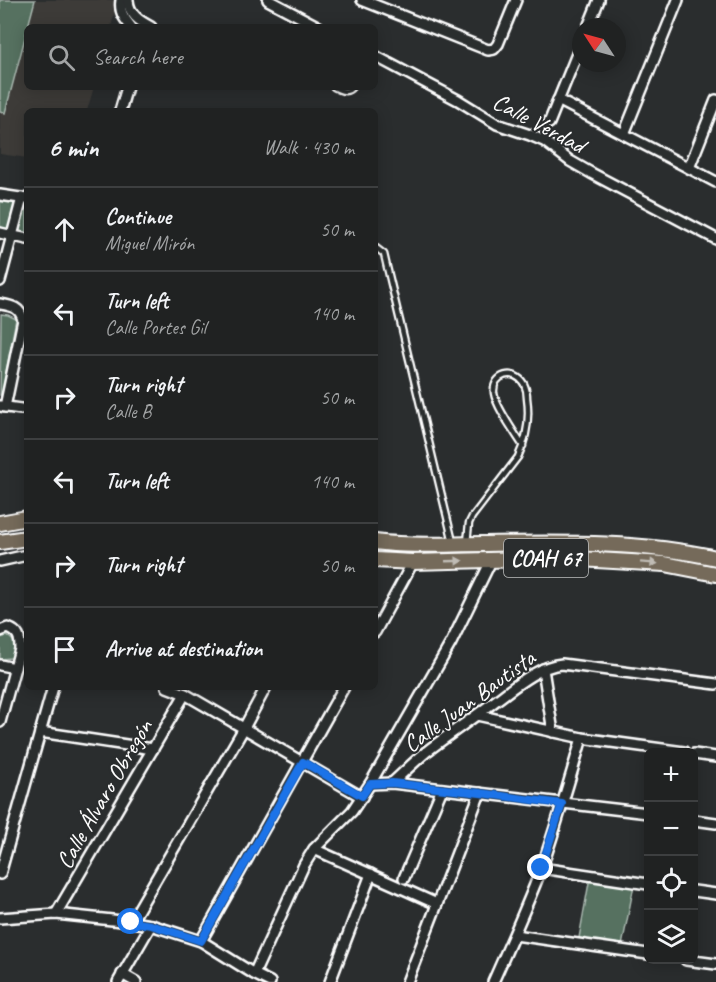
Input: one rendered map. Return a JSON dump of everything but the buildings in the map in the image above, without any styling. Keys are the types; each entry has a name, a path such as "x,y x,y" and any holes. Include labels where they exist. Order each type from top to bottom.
{"main road":[{"path":"0,523 24,519"},
{"path":"0,542 24,538"},
{"name":"COAH 67","path":"378,543 618,545 670,550 716,558"},
{"name":"COAH 67","path":"378,560 413,562 562,558 665,564 716,574"}],"street":[{"path":"121,0 122,14 129,24"},
{"path":"128,0 132,13 143,24"},
{"path":"268,0 313,24"},
{"path":"362,0 488,50 494,49 498,44 516,0"},
{"path":"592,18 599,0"},
{"path":"624,134 678,0"},
{"name":"Calle Verdad","path":"378,59 458,100 497,124 543,141 591,173 716,239"},
{"path":"549,123 572,66"},
{"path":"121,108 126,90"},
{"path":"558,100 716,182"},
{"path":"688,168 716,100"},
{"path":"0,195 24,198 0,281"},
{"path":"0,233 24,238"},
{"path":"0,304 14,306 21,314 22,320 2,406 21,409"},
{"path":"0,561 24,556"},
{"path":"254,974 304,865 314,849 352,811 370,784 451,643 492,559"},
{"path":"378,626 413,562"},
{"path":"0,631 8,628 20,638 20,648 0,722"},
{"name":"Calle Juan Bautista","path":"392,783 425,753 543,669 553,665 562,664 716,684"},
{"path":"0,665 15,668"},
{"path":"543,669 553,732"},
{"path":"0,874 52,690"},
{"path":"175,690 362,796"},
{"path":"131,922 264,690"},
{"path":"201,941 342,690"},
{"name":"Calle Álvaro Obregón","path":"56,914 185,694"},
{"path":"477,715 582,738 650,748"},
{"path":"40,732 153,749"},
{"path":"493,982 515,935 541,868 582,738"},
{"path":"698,755 716,757"},
{"path":"370,784 392,783 644,813"},
{"path":"404,878 442,789"},
{"path":"407,982 480,793"},
{"path":"698,821 716,823"},
{"path":"314,849 437,904"},
{"path":"541,868 644,883"},
{"path":"330,982 371,874"},
{"path":"698,892 716,894"},
{"path":"0,918 56,914 151,925 201,941 270,982"},
{"path":"136,982 120,978 151,925"},
{"path":"515,935 644,953"},
{"path":"698,962 716,964"}],"lane":[{"path":"378,249 384,254 460,544"},
{"path":"460,544 477,508 511,468 523,446 528,418 525,385 514,375 507,374 496,382 494,395 523,446"}],"shaded area":[{"path":"0,0 118,0 112,24 24,24 24,90 93,90 88,108 24,108 24,158 0,154"}],"green space":[{"path":"0,0 35,0 29,24 24,24 24,41 5,113 0,111"},
{"path":"0,201 24,205 24,232 0,227"},
{"path":"1,314 16,319 2,395 0,395"},
{"path":"7,636 14,643 14,652 11,658 0,659 0,638"},
{"path":"590,877 634,885 622,946 579,938"}],"route":[{"path":"131,922 151,925 201,941 303,762 362,796 370,784 392,783 562,804 541,868"}]}
